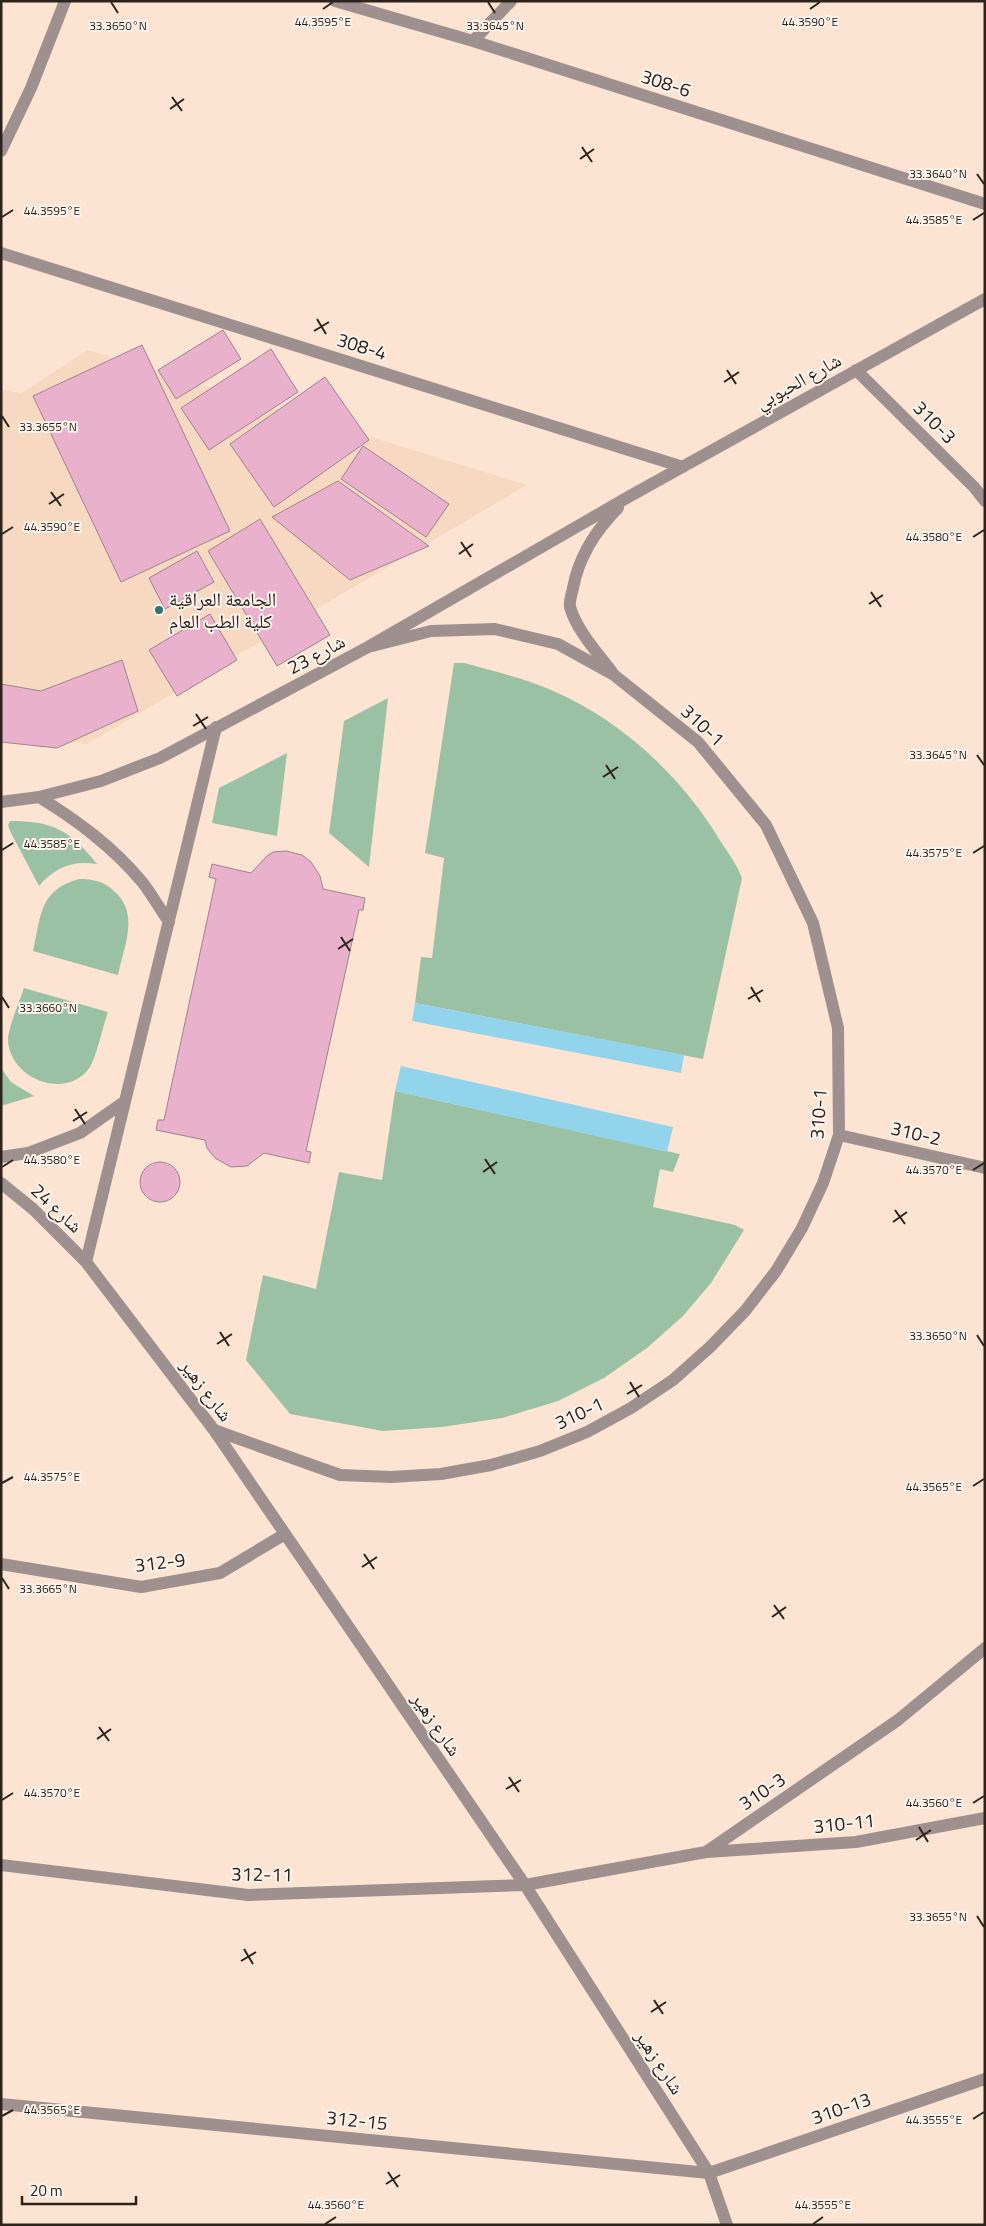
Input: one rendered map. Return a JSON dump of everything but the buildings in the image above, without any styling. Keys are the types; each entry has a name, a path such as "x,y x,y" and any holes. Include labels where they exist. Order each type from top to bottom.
{"street":[{"path":"1,152 31,88 65,1"},
{"name":"308-6","path":"335,1 473,42 985,204"},
{"path":"473,42 511,1"},
{"name":"308-4","path":"1,253 683,467"},
{"name":"شارع الحبوبي","path":"630,496 985,299"},
{"name":"310-3","path":"856,370 974,487 985,501"},
{"path":"614,675 583,633 570,605 575,578 583,553 600,526 630,496"},
{"name":"شارع 23","path":"1,802 39,797 101,781 151,762 368,647 630,496"},
{"name":"310-1","path":"214,1430 340,1476 391,1477 441,1474 491,1465 540,1451 587,1432 631,1408 673,1380 710,1347 745,1311 776,1271 802,1228 823,1183 839,1135 838,1028 813,922 766,825 698,742 614,675 558,644 495,629 431,631 368,647"},
{"path":"86,1262 216,728"},
{"path":"39,797 78,821 112,850 143,884 169,922"},
{"path":"1,1157 28,1153 80,1133 124,1102"},
{"name":"310-2","path":"839,1135 985,1168"},
{"name":"شارع 24","path":"1,1183 33,1209 86,1262"},
{"name":"شارع زهير","path":"86,1262 214,1430 525,1885 709,2173 727,2225"},
{"name":"312-9","path":"1,1564 141,1587 220,1572 285,1534"},
{"name":"310-3","path":"525,1885 706,1852 898,1720 985,1648"},
{"name":"310-11","path":"706,1852 856,1842 985,1818"},
{"name":"312-11","path":"1,1865 248,1895 525,1885"},
{"name":"310-13","path":"709,2173 985,2079"},
{"name":"312-15","path":"1,2104 709,2173"}],"shaded area":[{"name":"الجامعة العراقية كلية الطب العام","path":"88,350 527,485 87,744 1,734 1,390 21,393"}],"green space":[{"path":"454,663 464,663 508,675 551,690 577,702 602,717 626,734 669,773 705,818 733,860 742,878 703,1059 415,1003 421,957 432,958 444,858 425,853"},
{"path":"388,698 369,867 329,833 344,721"},
{"path":"287,753 277,836 212,823 219,788"},
{"path":"10,821 38,823 60,830 79,843 97,864 80,863 65,866 51,874 39,886 10,831 8,825"},
{"path":"79,879 94,880 106,885 122,900 126,909 128,930 118,975 33,951 41,916 49,897 66,884"},
{"path":"24,988 108,1012 93,1062 80,1077 67,1083 54,1084 40,1081 18,1065 11,1054 8,1040 12,1021"},
{"path":"1,1068 11,1082 34,1096 1,1106"},
{"path":"395,1091 680,1154 673,1172 660,1169 653,1207 735,1225 744,1230 711,1283 683,1316 647,1348 604,1378 558,1401 502,1418 442,1427 383,1431 290,1414 246,1360 263,1275 316,1289 339,1172 382,1180"}],"water":[{"path":"415,1003 684,1055 681,1073 412,1021"},
{"path":"401,1066 673,1127 667,1152 395,1091"}],"place":[{"name":"الجامعة العراقية كلية الطب العام","path":"159,610"}]}
